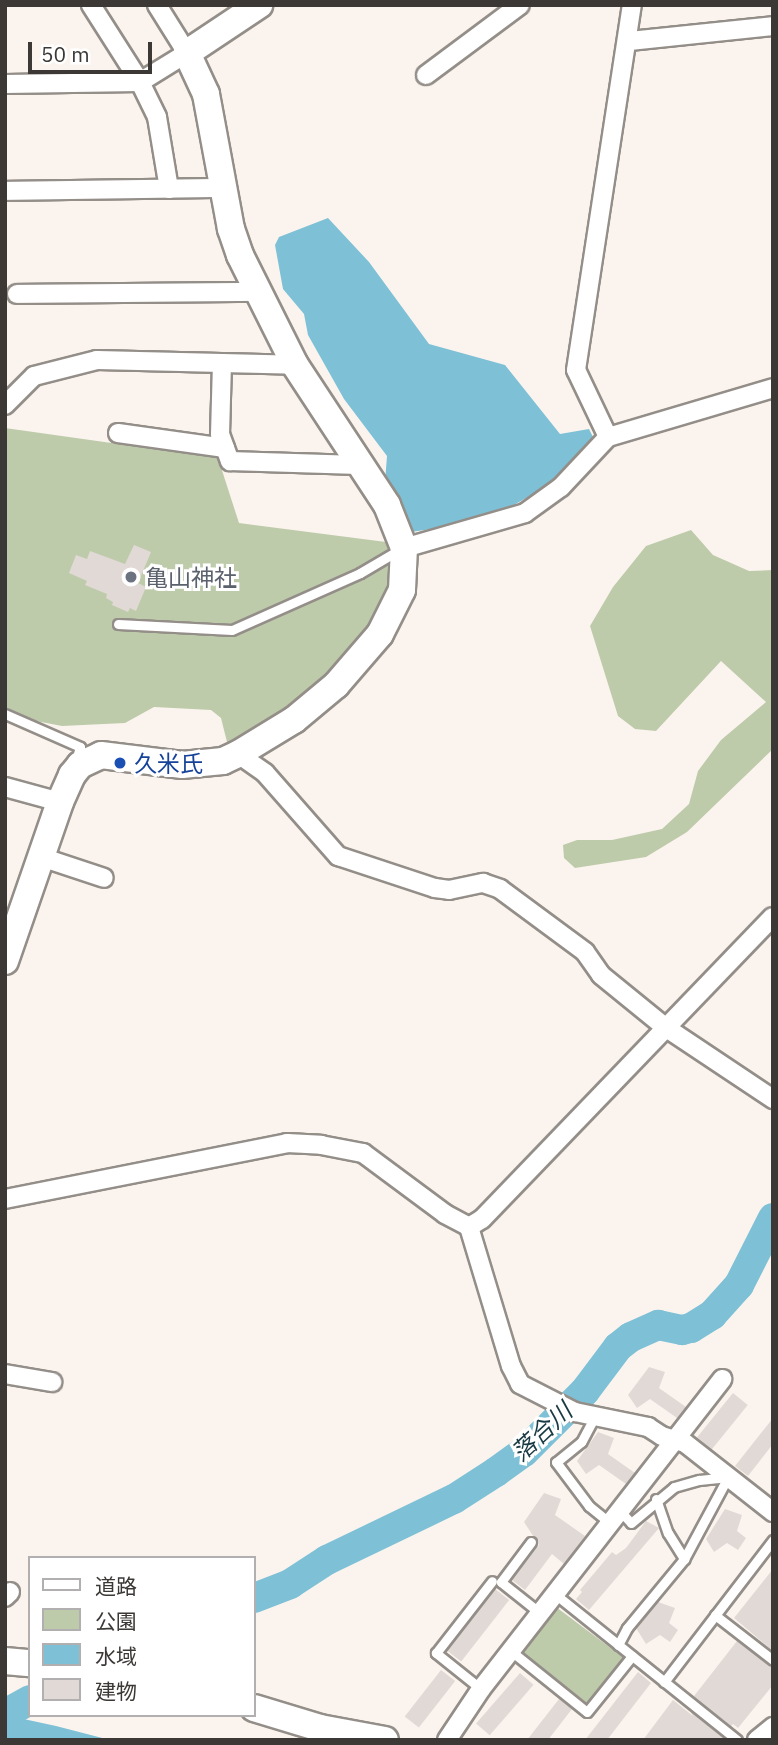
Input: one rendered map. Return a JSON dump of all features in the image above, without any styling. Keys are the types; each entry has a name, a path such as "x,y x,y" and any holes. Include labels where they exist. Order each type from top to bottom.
{"street":[{"path":"92,5 140,82 158,117 169,189"},
{"path":"8,943 60,802 72,775 88,759 101,755 182,765 223,761 239,754 315,705 380,634 402,590 404,548 387,505 358,465 295,365 258,292 231,229 206,94 187,53 157,5"},
{"path":"5,84 140,82 259,5"},
{"path":"426,75 520,5"},
{"path":"608,437 576,370 632,5"},
{"path":"628,41 773,26"},
{"path":"5,191 224,188"},
{"path":"17,294 258,292"},
{"path":"5,405 34,376 97,360 295,365"},
{"path":"222,363 220,433 230,461 358,465"},
{"path":"404,548 525,513 561,487 608,437 773,388"},
{"path":"118,433 225,448"},
{"path":"239,754 265,773 338,856 435,888 449,890 483,883 500,889 585,952 601,975 665,1027 773,1099"},
{"path":"5,786 60,802"},
{"path":"41,857 104,878"},
{"path":"469,1227 482,1219 665,1027 704,992 773,917"},
{"path":"5,1199 287,1143 363,1153 444,1214 469,1227 511,1366 520,1384 568,1409 594,1418 633,1423 685,1443 773,1512"},
{"path":"5,1374 52,1381"},
{"path":"447,1740 481,1689 722,1379"},
{"path":"256,1709 320,1728 385,1740"},
{"path":"757,1740 773,1727"}],"lane":[{"path":"118,624 232,630 360,573 404,548"},
{"path":"5,714 80,747 72,775"},
{"path":"594,1418 581,1442 556,1462 589,1506 631,1522 656,1499 674,1488 699,1480 728,1477"},
{"path":"618,1645 627,1628 684,1559 728,1477"},
{"path":"656,1499 668,1533 684,1559"},
{"path":"664,1682 773,1540"},
{"path":"531,1542 501,1582 540,1613"},
{"path":"481,1689 436,1653 492,1581"},
{"path":"555,1594 737,1740"},
{"path":"715,1615 773,1660"},
{"path":"511,1651 587,1712 632,1656"}],"green space":[{"path":"5,428 218,458 239,523 386,542 393,565 391,584 368,636 307,697 228,746 221,718 211,710 154,707 125,723 62,726 5,715"},
{"path":"691,530 713,555 749,571 773,570 773,749 687,832 646,857 575,868 564,858 563,845 577,840 612,840 662,829 689,804 698,771 721,740 766,702 721,661 656,731 635,729 618,716 590,626 613,587 646,546"},
{"path":"556,1607 624,1658 588,1704 524,1654 523,1649"}],"water":[{"path":"328,218 369,262 429,344 505,365 560,434 589,429 593,437 551,484 512,506 459,525 411,532 385,482 387,456 344,399 308,335 304,314 283,289 275,245 279,237"},
{"path":"5,1715 56,1726 110,1740 5,1740"}],"building":[{"path":"134,545 151,552 138,583 146,587 136,611 130,608 128,612 112,605 113,602 106,598 107,594 85,585 87,581 69,573 76,555 87,559 90,551 125,564"},
{"path":"649,1367 665,1372 659,1388 686,1407 677,1418 650,1399 637,1408 628,1395"},
{"path":"733,1393 748,1405 712,1449 697,1437"},
{"path":"773,1418 773,1444 748,1476 735,1466"},
{"path":"598,1432 614,1438 608,1454 635,1473 626,1484 599,1465 586,1474 577,1461"},
{"path":"544,1493 561,1499 555,1515 585,1536 564,1564 552,1554 525,1590 512,1580 539,1545 524,1522"},
{"path":"725,1509 742,1515 737,1531 746,1538 738,1550 727,1543 714,1552 706,1539"},
{"path":"646,1521 659,1528 589,1610 576,1599 582,1592 580,1590 612,1552 616,1555 626,1548"},
{"path":"773,1569 773,1651 734,1618"},
{"path":"495,1589 509,1600 461,1662 447,1650"},
{"path":"658,1602 675,1608 669,1623 678,1630 670,1642 660,1635 646,1644 636,1628"},
{"path":"737,1641 773,1667 773,1685 738,1728 733,1724 731,1726 694,1696"},
{"path":"441,1670 455,1681 419,1728 405,1716"},
{"path":"638,1672 651,1683 607,1740 585,1740"},
{"path":"520,1673 534,1685 490,1735 476,1724"},
{"path":"559,1699 572,1709 548,1740 527,1740"},
{"path":"673,1700 722,1737 720,1740 643,1740"}],"waterway":[{"name":"落合川","path":"256,1597 290,1584 327,1560 454,1499 496,1472 524,1452 585,1391 618,1347 631,1337 658,1325 682,1330 691,1328 712,1315 739,1285 773,1218"},
{"name":"落合川","path":"5,1714 28,1701"}],"place":[{"name":"亀山神社","path":"131,577"},
{"name":"久米氏","path":"120,763"}]}
